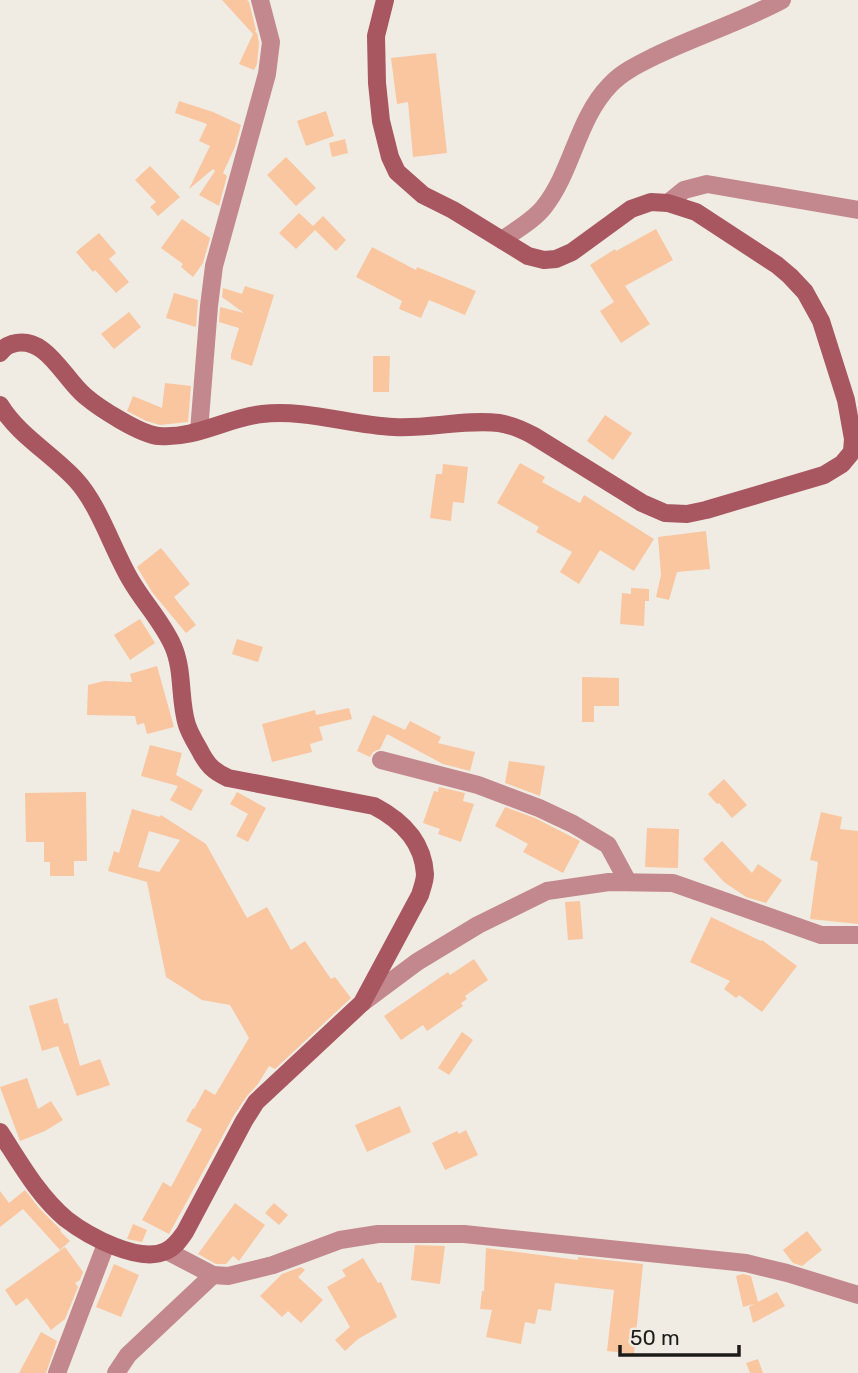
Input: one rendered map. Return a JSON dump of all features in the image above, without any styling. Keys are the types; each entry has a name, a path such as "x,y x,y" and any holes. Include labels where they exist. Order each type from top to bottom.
{"main road":[{"path":"0,353 4,347 20,342 35,344 44,350 82,394 95,404 156,436 176,436 240,418 284,412 391,427 500,423 534,436 642,503 665,513 687,514 706,510 824,475 842,464 852,452 853,439 846,400 821,321 805,292 777,265 696,212 668,203 651,202 631,209 572,252 556,259 544,260 528,256 423,195 397,172 390,157 381,121 376,83 376,36 385,0"},
{"path":"0,405 15,425 78,482 90,498 118,558 174,648 187,723 210,767 229,778 374,806 392,815 411,833 420,851 425,876 420,895 362,1003 256,1102 185,1232 167,1251 155,1255 145,1254 106,1244 66,1218 43,1194 0,1132"}],"street":[{"path":"199,431 214,266 267,74 271,42 260,0"},
{"path":"502,240 542,210 555,191 590,110 610,84 658,55 782,0"},
{"path":"668,203 684,190 707,184 858,210"},
{"path":"382,760 478,785 573,824 608,845 628,882"},
{"path":"362,1003 417,962 478,925 547,891 609,882 673,883 821,934 858,934"},
{"path":"167,1251 213,1275 228,1276 273,1265 340,1240 378,1234 464,1234 746,1262 858,1295"},
{"path":"57,1373 106,1244"},
{"path":"116,1373 128,1355 213,1275"}],"building":[{"path":"222,0 249,2 259,43 254,70 239,64 253,34"},
{"path":"436,53 447,153 413,157 408,102 397,104 391,58"},
{"path":"179,101 241,125 235,147 223,173 227,176 219,206 199,195 215,171 213,169 189,189 210,146 199,141 207,124 175,113"},
{"path":"326,111 334,136 306,146 297,121"},
{"path":"345,139 348,153 332,157 329,143"},
{"path":"286,157 316,188 296,206 267,175"},
{"path":"150,166 180,197 158,216 150,207 156,202 135,180"},
{"path":"299,213 313,226 323,216 346,240 336,251 315,230 296,249 279,233"},
{"path":"182,219 210,238 203,263 193,277 181,267 183,264 161,248"},
{"path":"656,229 673,260 625,286 650,324 621,343 600,311 614,302 590,265"},
{"path":"99,233 116,253 109,259 129,282 116,293 76,252"},
{"path":"372,247 416,270 417,267 476,291 465,315 429,300 421,318 399,309 402,301 356,277"},
{"path":"245,286 274,295 252,366 231,359 239,328 219,322 220,307 244,313 222,297 223,288 242,294"},
{"path":"174,293 198,300 196,327 166,318"},
{"path":"129,312 141,327 114,349 101,334"},
{"path":"373,356 390,356 389,392 373,392"},
{"path":"165,383 191,386 188,422 160,425 127,411 133,396 162,408"},
{"path":"605,415 632,433 613,460 587,441"},
{"path":"520,463 545,477 542,482 580,503 584,495 654,539 634,571 600,550 579,584 560,572 572,552 536,532 539,527 497,503"},
{"path":"443,464 468,467 464,503 453,502 451,521 430,518 436,474 442,474"},
{"path":"706,531 710,569 677,572 669,600 656,597 661,575 658,537"},
{"path":"161,548 190,584 174,597 196,625 186,633 152,592 137,567"},
{"path":"631,588 649,589 649,601 645,601 644,626 620,624 622,593 631,594"},
{"path":"140,619 155,643 130,660 114,635"},
{"path":"237,639 263,647 258,662 232,654"},
{"path":"157,666 174,727 147,734 144,723 137,725 135,716 87,715 88,685 104,681 132,682 130,674"},
{"path":"582,677 619,678 619,706 594,706 594,722 582,722"},
{"path":"349,708 352,719 319,727 323,740 310,744 312,752 272,762 262,724 315,710 316,715"},
{"path":"373,715 405,730 410,721 441,737 438,743 475,752 470,771 443,764 387,734 380,749 370,757 357,751"},
{"path":"150,745 182,753 176,775 203,790 191,811 170,800 178,786 141,776"},
{"path":"509,761 545,766 540,796 505,783"},
{"path":"724,779 747,805 732,818 708,794"},
{"path":"439,787 465,793 463,801 474,804 461,842 438,834 440,829 423,823 434,791 438,792"},
{"path":"86,792 87,861 74,861 74,876 50,876 50,862 44,862 44,842 26,842 25,793"},
{"path":"237,792 266,808 248,842 236,836 248,814 230,804"},
{"path":"505,807 535,818 580,841 563,873 523,852 528,844 495,826"},
{"path":"132,809 160,817 161,815 206,844 247,918 267,907 291,950 305,941 331,979 335,977 351,998 275,1069 269,1066 234,1115 169,1234 142,1220 163,1182 171,1187 202,1129 186,1121 193,1108 205,1089 215,1095 249,1038 230,1005 202,1000 166,977 147,882 108,871 114,851 119,853","holes":["149,831 180,840 159,872 138,867"]},
{"path":"821,812 842,817 840,829 858,831 858,924 810,919 818,862 810,860"},
{"path":"647,828 679,829 678,868 645,867"},
{"path":"722,841 752,873 758,864 782,880 766,903 746,897 724,882 703,859"},
{"path":"580,901 583,939 568,940 565,902"},
{"path":"711,917 762,940 797,966 762,1012 739,995 736,998 724,989 730,981 690,962"},
{"path":"474,959 488,980 465,996 467,999 461,1003 463,1006 427,1031 423,1025 401,1040 384,1016 448,972 450,975"},
{"path":"57,998 64,1024 68,1023 80,1066 100,1059 110,1085 77,1096 58,1046 42,1051 29,1006"},
{"path":"462,1032 473,1040 449,1075 438,1068"},
{"path":"27,1078 38,1109 51,1101 63,1120 20,1141 0,1087"},
{"path":"400,1106 411,1132 367,1152 355,1125"},
{"path":"466,1130 478,1155 445,1170 432,1143 457,1131 459,1134"},
{"path":"25,1190 70,1241 60,1250 23,1209 0,1227 0,1191 9,1203"},
{"path":"235,1203 265,1225 239,1261 233,1256 226,1264 216,1264 198,1254"},
{"path":"274,1203 288,1215 279,1225 265,1213"},
{"path":"133,1224 147,1230 142,1242 127,1239"},
{"path":"807,1231 822,1250 802,1266 793,1263 783,1250"},
{"path":"415,1245 445,1246 440,1284 411,1280"},
{"path":"65,1247 83,1272 80,1280 75,1283 78,1287 65,1319 51,1330 27,1298 16,1306 5,1290"},
{"path":"486,1248 578,1260 578,1257 643,1264 634,1354 607,1351 614,1290 555,1283 551,1311 538,1309 535,1324 525,1322 521,1344 486,1337 492,1310 480,1309 484,1291"},
{"path":"363,1258 378,1283 381,1282 397,1317 358,1339 345,1351 335,1340 350,1327 327,1287 346,1276 342,1270"},
{"path":"114,1264 139,1275 121,1317 96,1307"},
{"path":"301,1267 305,1270 298,1277 323,1300 301,1323 288,1311 282,1317 260,1296 282,1274"},
{"path":"736,1276 751,1276 758,1302 777,1292 785,1306 753,1323 749,1307 754,1304 743,1307"},
{"path":"41,1332 57,1341 46,1373 19,1373"},
{"path":"758,1359 763,1373 750,1373 746,1363"}]}
